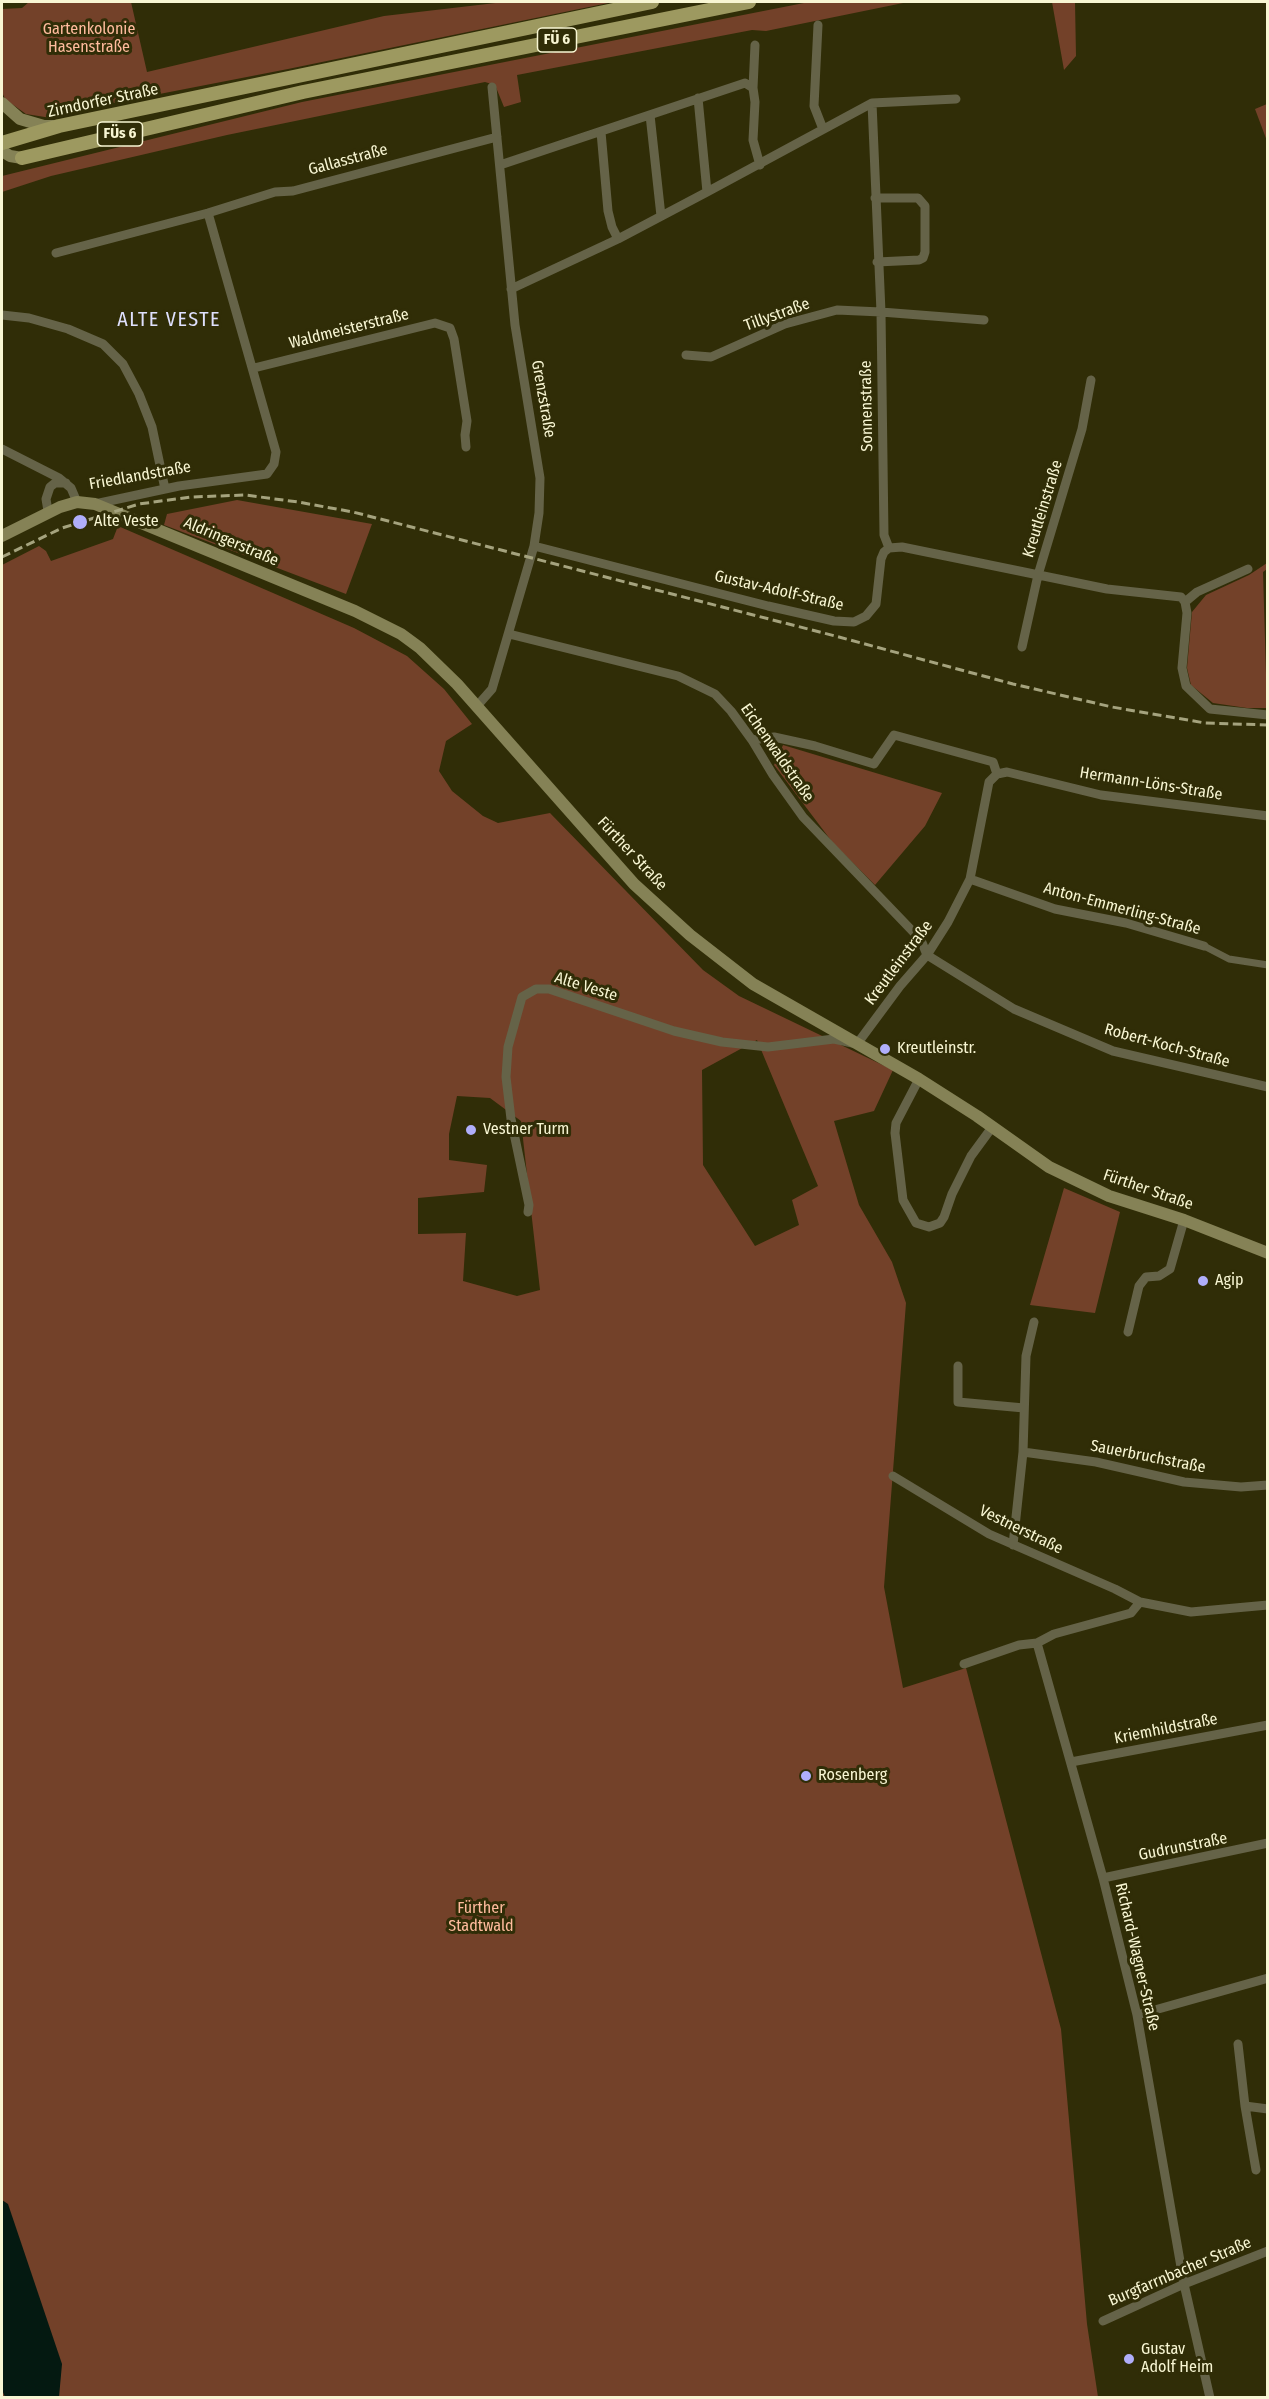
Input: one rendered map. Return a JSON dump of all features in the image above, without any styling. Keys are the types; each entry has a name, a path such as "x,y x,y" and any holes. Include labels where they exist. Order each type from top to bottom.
{"main road":[{"name":"FÜ 6","path":"356,63 652,2"},
{"name":"FÜ 6","path":"365,80 749,2"},
{"name":"Zirndorfer Straße","path":"2,143 59,126 356,63"},
{"name":"FÜs 6","path":"22,158 218,111 365,80"},
{"path":"2,103 20,119 44,126 59,126"},
{"path":"2,151 10,156 22,158"},
{"path":"2,162 22,158"},
{"name":"Friedlandstraße","path":"2,536 48,512 77,502 95,504"},
{"name":"Aldringerstraße","path":"95,504 355,611"},
{"name":"Fürther Straße","path":"355,611 401,634 420,648 477,706 634,884 690,935 753,984 919,1079 993,1126 1049,1167 1099,1192 1184,1220 1268,1253"}],"street":[{"path":"818,25 814,106 823,129"},
{"path":"755,45 753,140 760,165"},
{"path":"500,165 744,83 753,88"},
{"name":"Grenzstraße","path":"477,706 492,689 534,546 539,513 540,478 511,289 492,87"},
{"path":"698,98 707,192"},
{"path":"511,289 618,238 760,165 873,102 956,99"},
{"name":"Sonnenstraße","path":"873,102 877,262 881,312 884,535 889,548"},
{"path":"650,115 661,216"},
{"path":"601,132 608,212 618,238"},
{"name":"Gallasstraße","path":"56,253 208,213 275,192 293,191 497,136"},
{"path":"875,198 918,198 925,206 926,252 923,258 877,262"},
{"path":"208,213 254,369"},
{"name":"Tillystraße","path":"686,355 711,357 785,324 837,310 984,320"},
{"path":"2,315 29,318 68,329 103,344 123,364 139,394 152,427 165,489"},
{"name":"Waldmeisterstraße","path":"254,369 435,323 450,328 467,421 466,447"},
{"name":"Friedlandstraße","path":"95,504 165,489 267,474 274,464 276,452 254,369"},
{"name":"Kreutleinstraße","path":"1022,647 1038,575 1082,429 1091,380"},
{"path":"2,449 66,483 74,493 77,502"},
{"path":"34,466 45,481 48,490 46,499 48,512"},
{"path":"48,490 55,483 66,483"},
{"name":"Gustav-Adolf-Straße","path":"534,546 768,606 834,621 854,622 866,616 876,604 881,559 889,548"},
{"path":"889,548 902,547 1107,589 1183,600 1248,569"},
{"path":"1183,600 1187,613 1182,668 1186,686 1210,709 1268,715"},
{"name":"Eichenwaldstraße","path":"509,634 678,676 715,694 752,740 773,775 803,817 888,906"},
{"path":"752,740 774,738 815,746 874,764 894,735 993,762 997,774"},
{"name":"Hermann-Löns-Straße","path":"997,774 1007,771 1101,795 1268,816"},
{"name":"Kreutleinstraße","path":"857,1044 900,986 927,955 948,922 970,879 989,782 997,774"},
{"name":"Anton-Emmerling-Straße","path":"970,879 1054,909 1126,923 1204,945 1229,959 1268,965"},
{"name":"Robert-Koch-Straße","path":"888,906 921,940 927,955 1014,1009 1113,1051 1268,1087"},
{"name":"Alte Veste","path":"528,1212 529,1205 511,1119 506,1077 508,1047 522,997 536,989 549,989 674,1031 722,1042 768,1047 834,1039 857,1044"},
{"path":"919,1079 896,1123 895,1133 903,1200 916,1223 928,1227 940,1223 945,1217 952,1194 971,1155 993,1126"},
{"path":"1128,1332 1139,1286 1146,1277 1159,1276 1170,1269 1184,1220"},
{"path":"1013,1545 1023,1452 1026,1356 1034,1322"},
{"path":"958,1366 958,1402 1024,1408"},
{"name":"Sauerbruchstraße","path":"1023,1452 1096,1462 1184,1482 1241,1487 1268,1485"},
{"name":"Vestnerstraße","path":"893,1476 1013,1545 1140,1602 1191,1612 1268,1605"},
{"path":"964,1664 1019,1645 1037,1643 1054,1634 1131,1613 1140,1602"},
{"name":"Richard-Wagner-Straße","path":"1037,1643 1103,1878 1137,2015 1184,2284 1210,2397"},
{"name":"Kriemhildstraße","path":"1071,1762 1268,1725"},
{"name":"Gudrunstraße","path":"1103,1878 1268,1843"},
{"path":"1137,2015 1268,1978"},
{"path":"1238,2044 1245,2106 1256,2170"},
{"path":"1245,2106 1268,2109"},
{"name":"Burgfarrnbacher Straße","path":"1104,2321 1184,2284 1268,2251"}],"green space":[{"name":"Gartenkolonie Hasenstraße","path":"29,2 131,2 147,72 384,16 504,2 613,2 108,104 51,118 26,114 5,99 2,92 2,9 22,8"},
{"path":"809,2 908,2 766,31 752,30 517,75 521,102 504,107 495,85 485,82 227,135 51,176 2,192 2,176 302,102"},
{"path":"1052,2 1075,2 1076,56 1064,70"},
{"path":"1267,104 1267,141 1255,109"},
{"path":"237,500 372,524 346,594 164,525 167,514"},
{"name":"Fürther Stadtwald","path":"118,526 354,628 407,656 444,689 472,724 446,741 439,771 452,791 483,816 498,823 550,813 703,970 739,996 893,1070 874,1111 834,1121 859,1205 892,1262 906,1303 884,1587 903,1688 966,1668 1061,2029 1087,2324 1098,2397 2,2397 2,565 39,546 46,551 51,561 113,539","holes":["757,1040 818,1186 792,1200 799,1225 755,1246 703,1165 702,1070","457,1096 490,1098 521,1121 540,1290 517,1296 463,1281 466,1233 418,1234 418,1198 484,1192 487,1165 449,1160 449,1134"]},
{"path":"1267,563 1267,569 1263,572 1267,708 1247,708 1213,703 1191,685 1187,668 1192,612 1206,595 1249,575"},
{"path":"783,745 942,793 925,826 875,885 833,843 774,765"},
{"path":"1064,1188 1120,1212 1095,1313 1030,1305"}],"shaded area":[{"path":"2,2200 8,2204 62,2364 59,2397 5,2397 2,2390"}],"railway":[{"path":"2,557 62,528 139,504 191,497 245,495 298,502 353,512 1013,684 1112,707 1205,723 1268,725"}],"place":[{"name":"Alte Veste","path":"80,522"},
{"name":"Kreutleinstr.","path":"885,1049"},
{"name":"Vestner Turm","path":"471,1130"},
{"name":"Agip","path":"1203,1281"},
{"name":"Rosenberg","path":"806,1776"},
{"name":"Gustav Adolf Heim","path":"1129,2359"}],"district":[{"name":"ALTE VESTE","path":"169,320"}]}
